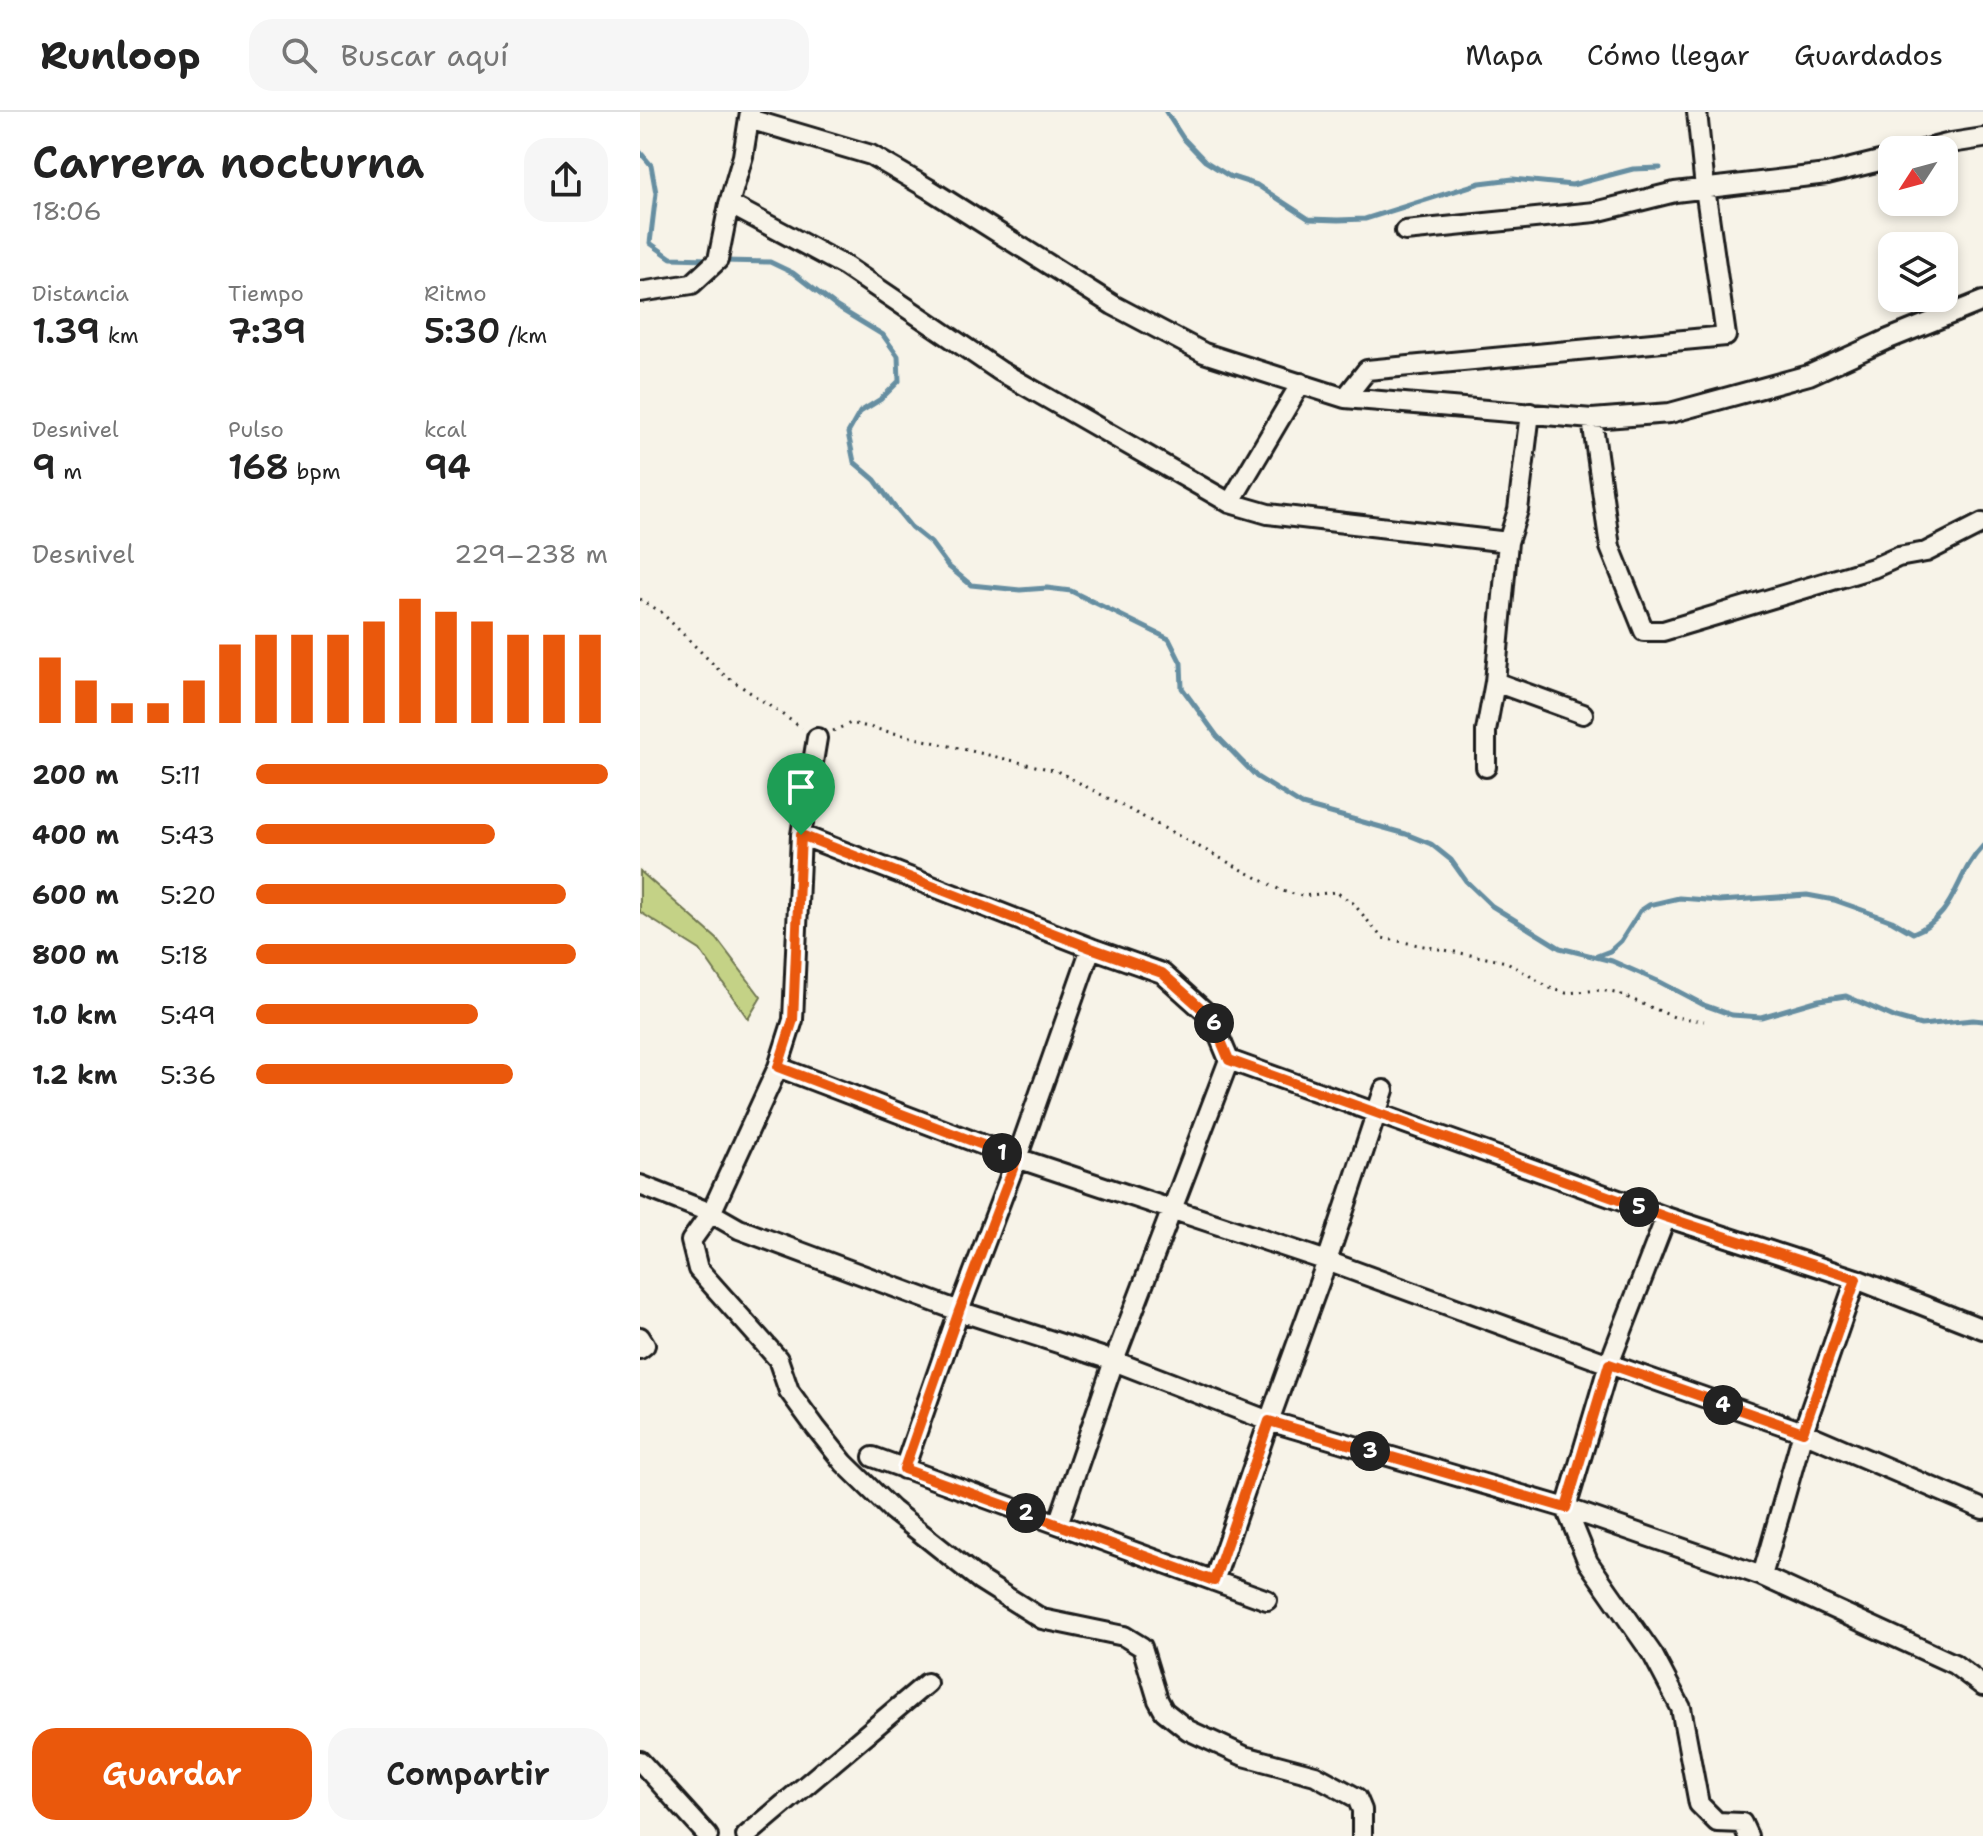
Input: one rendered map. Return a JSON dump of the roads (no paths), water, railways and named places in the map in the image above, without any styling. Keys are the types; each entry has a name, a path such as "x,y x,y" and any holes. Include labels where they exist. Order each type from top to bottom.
{"street":[{"path":"1345,398 1367,370 1726,336 1697,112"},
{"path":"640,292 692,284 718,260 743,156 749,116 871,155 1126,312 1204,353 1345,398 1592,419 1670,413 1809,375 1983,301"},
{"path":"1958,143 1983,138"},
{"path":"1405,231 1595,212 1675,192 1827,174 1878,161"},
{"path":"729,204 845,266 1000,371 1230,503 1268,514 1508,542"},
{"path":"1230,503 1301,383"},
{"path":"1486,767 1486,731 1495,682 1508,542 1518,510 1530,413"},
{"path":"1592,419 1610,547 1644,631 1663,631 1873,568 1898,557 1926,552 1983,523"},
{"path":"1495,682 1583,714"},
{"path":"817,738 801,835 793,1020 778,1067 711,1213 691,1241 698,1269 778,1359 789,1391 844,1463 892,1510 980,1580 1042,1619 1124,1636 1142,1647 1164,1711 1188,1730 1230,1750 1315,1775 1357,1798 1362,1810 1362,1836"},
{"path":"801,835 1162,973 1211,1017 1229,1060 1114,1361 1058,1524"},
{"path":"904,1469 1091,948"},
{"path":"1229,1060 1666,1217 1856,1279 1983,1329"},
{"path":"778,1067 1017,1158 1327,1261 1803,1432 1983,1509"},
{"path":"1214,1581 1384,1090"},
{"path":"640,1185 711,1213 739,1229 959,1311 1114,1361 1269,1421 1566,1508 1762,1576 1954,1664 1983,1686"},
{"path":"1666,1217 1609,1364 1566,1508 1588,1562 1653,1655 1681,1708 1699,1804 1717,1822 1742,1823 1748,1836"},
{"path":"1762,1576 1803,1432 1856,1279"},
{"path":"640,1337 645,1345 640,1349"},
{"path":"873,1457 1267,1600"},
{"path":"746,1836 927,1683"},
{"path":"640,1761 708,1836"}],"waterway":[{"path":"1166,112 1183,138 1205,161 1229,176 1257,185 1309,219 1365,219 1480,183 1513,179 1572,185 1633,169 1660,168"},
{"path":"640,152 651,165 656,193 650,243 671,258 709,259"},
{"path":"723,261 770,262 793,273 837,307 883,335 898,356 899,381 881,399 860,412 848,433 854,462 875,480 911,527 931,543 948,566 971,585 1071,591 1169,639 1181,663 1182,688 1217,736 1257,777 1302,805 1431,844 1451,860 1466,881 1492,906 1560,948 1612,961 1732,1015 1761,1017 1819,1000 1846,996 1896,1018 1921,1025 1983,1021"},
{"path":"1597,956 1610,951 1621,941 1640,911 1649,905 1679,898 1720,901 1807,895 1854,907 1892,921 1913,933 1927,926 1947,906 1973,858 1983,846"}]}
